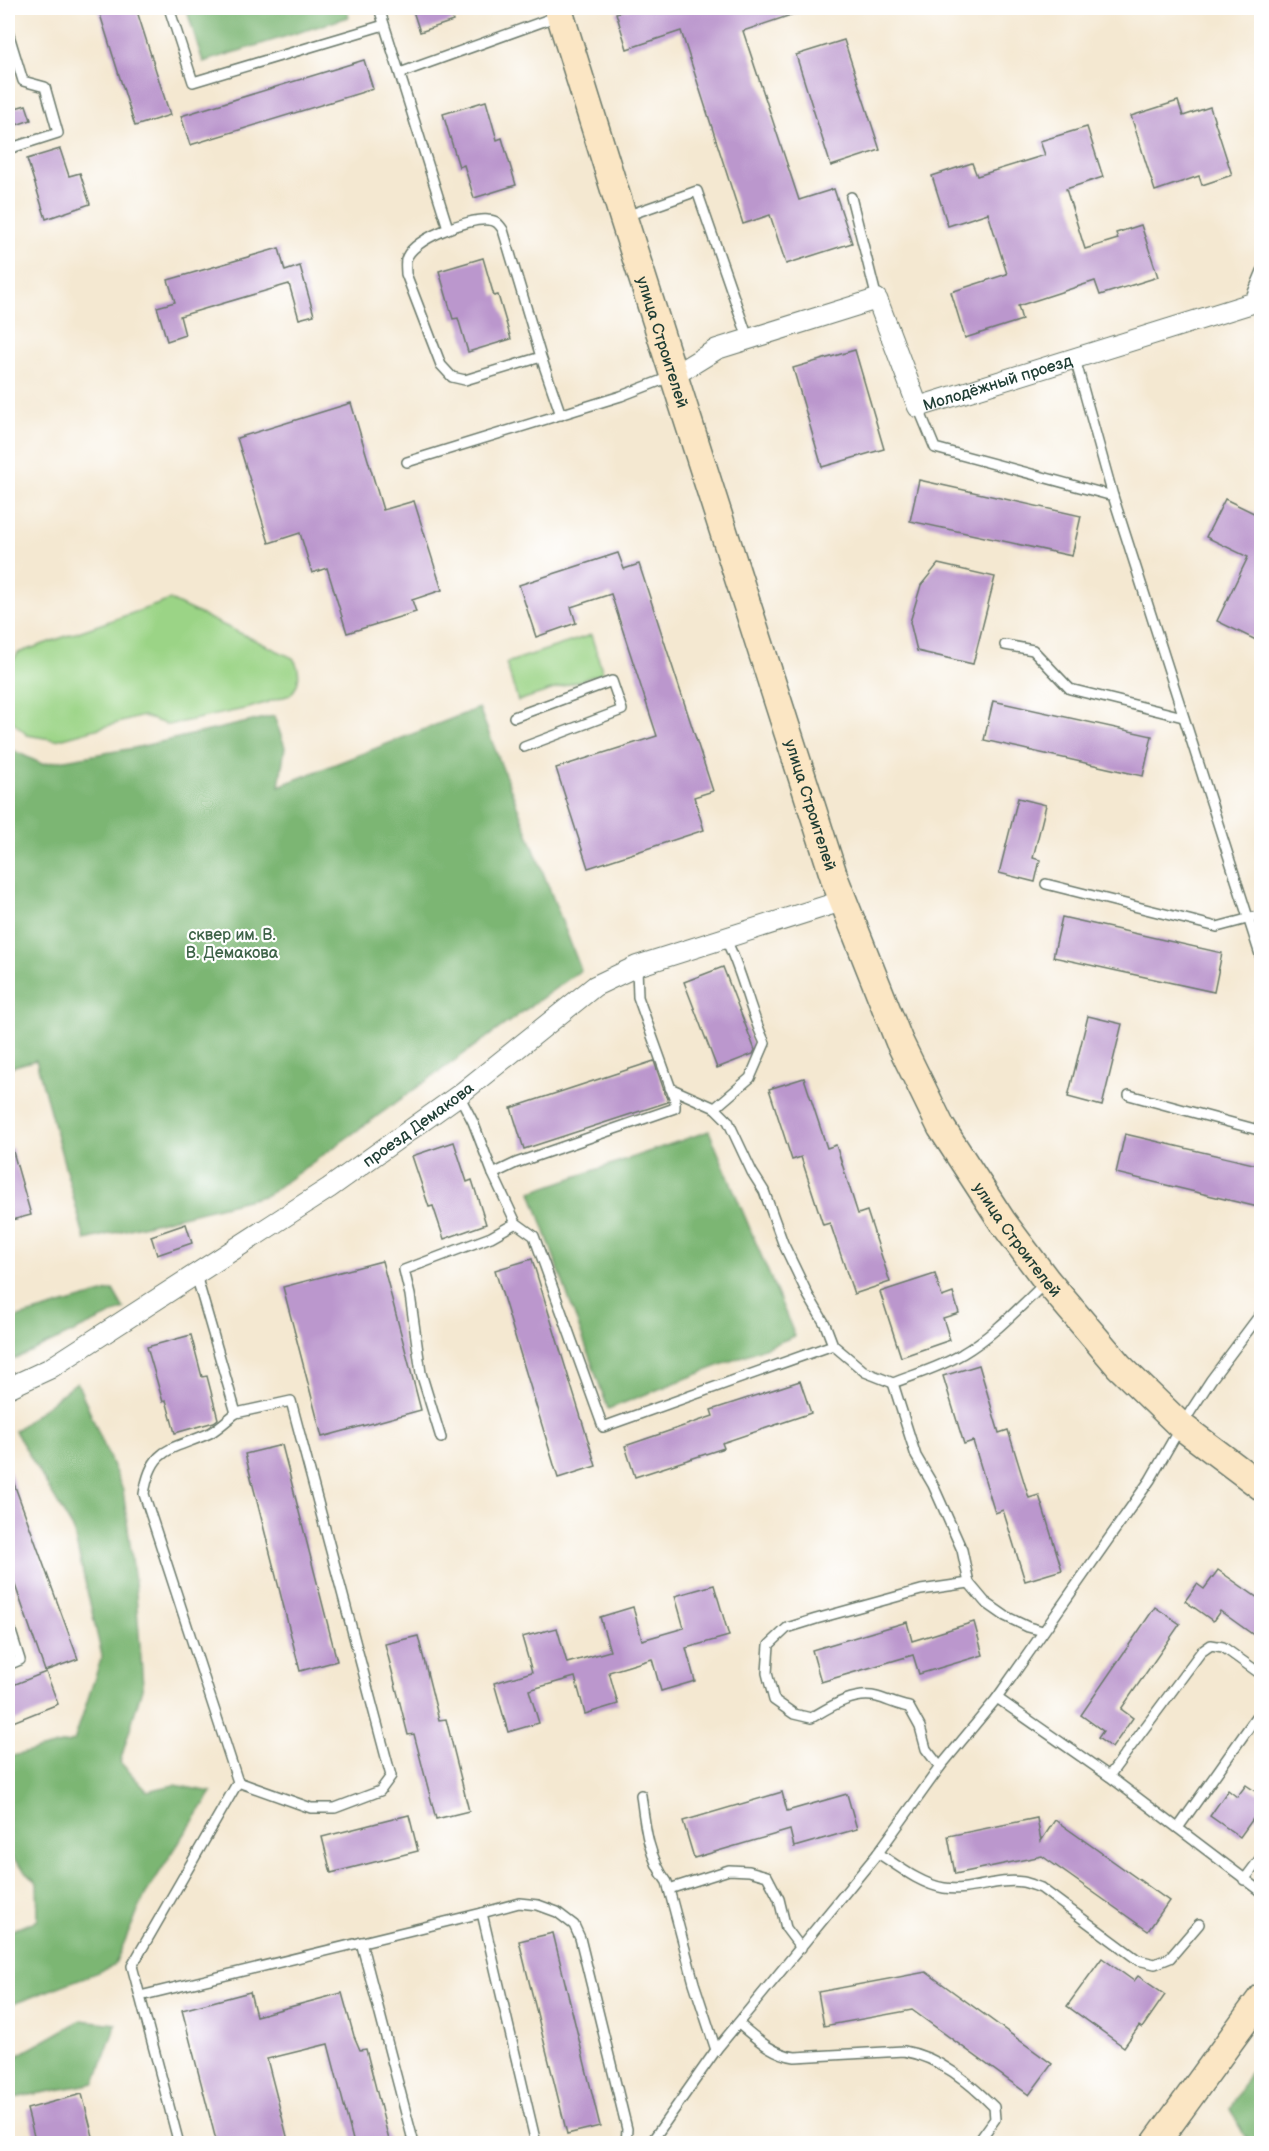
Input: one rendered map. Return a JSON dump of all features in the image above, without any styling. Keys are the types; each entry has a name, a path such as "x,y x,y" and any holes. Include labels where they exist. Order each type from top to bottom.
{"street":[{"name":"улица Строителей","path":"560,11 673,376 842,901 899,1041 940,1127 1002,1221 1047,1281 1119,1366 1181,1426 1262,1487"},
{"path":"673,376 717,349 877,299"},
{"name":"Молодёжный проезд","path":"877,299 918,407 1255,302"},
{"name":"проезд Демакова","path":"8,1388 50,1369 329,1188 459,1095 595,986 638,966 726,940 842,901"},
{"path":"1155,2144 1262,1997"}],"lane":[{"path":"169,8 193,82 384,25"},
{"path":"379,8 448,228"},
{"path":"400,74 560,11"},
{"path":"8,32 23,81 45,87 58,133 8,149"},
{"path":"623,217 697,191 748,338"},
{"path":"851,197 877,299"},
{"path":"541,357 465,380 452,377 441,365 406,274 406,259 415,246 448,228 486,219 497,221 503,230 541,357 561,414"},
{"path":"1255,302 1262,271"},
{"path":"1075,359 1113,495 1262,961"},
{"path":"407,462 621,396 673,376"},
{"path":"918,407 935,448 1113,495"},
{"path":"1005,645 1033,650 1070,689 1183,717"},
{"path":"514,717 612,681 622,710 524,747"},
{"path":"1046,884 1217,927 1262,915"},
{"path":"715,1108 750,1078 765,1043 755,1022 735,958 726,940"},
{"path":"493,1174 516,1163 675,1108 675,1100 638,997 638,966"},
{"path":"670,1088 715,1108 728,1121 752,1172 764,1191 783,1243 825,1324 833,1345 865,1372 893,1383 935,1367 983,1340 1047,1281"},
{"path":"459,1095 473,1122 493,1174 516,1223 534,1236 603,1426 833,1345"},
{"path":"1129,1095 1262,1131"},
{"path":"441,1438 421,1373 410,1295 404,1270 491,1237 516,1223"},
{"path":"196,1275 236,1413"},
{"path":"650,2144 716,2050 878,1853 940,1767 997,1698 1149,1480 1181,1426 1262,1312"},
{"path":"893,1383 916,1456 933,1485 962,1550 969,1583 985,1602 1005,1616 1043,1631"},
{"path":"179,2144 132,1966 238,1782 144,1494 147,1476 153,1463 169,1448 212,1432 236,1413 291,1401 391,1776 380,1791 335,1808 311,1808 238,1782"},
{"path":"940,1767 926,1749 920,1727 909,1707 862,1695 834,1705 811,1718 794,1714 774,1700 767,1673 769,1645 787,1628 921,1590 969,1583"},
{"path":"8,1622 20,1660 8,1665"},
{"path":"1109,1776 1201,1652 1211,1644 1223,1647 1262,1675"},
{"path":"997,1698 1109,1776 1262,1892"},
{"path":"1178,1828 1262,1709"},
{"path":"641,1796 650,1850 658,1870 667,1882 694,1983 716,2050"},
{"path":"878,1853 924,1881 943,1888 961,1889 1010,1882 1025,1882 1041,1888 1138,1960 1155,1964 1170,1958 1199,1924"},
{"path":"1244,1880 1262,1856"},
{"path":"669,1889 729,1870 749,1871 768,1876 778,1899 786,1928 801,1948"},
{"path":"140,1996 519,1903 538,1905 557,1912 574,1925 580,1938 627,2129 627,2144"},
{"path":"482,1913 535,2139 533,2144"},
{"path":"361,1942 414,2144"},
{"path":"739,2024 772,2050 783,2055 795,2057 903,2052 920,2054 935,2061 994,2107 995,2119 977,2144"}],"green space":[{"path":"186,8 347,8 349,17 203,62"},
{"path":"170,600 293,658 299,677 294,691 290,695 249,708 168,725 143,716 56,740 27,735 8,717 8,668 18,653"},
{"path":"591,635 603,673 518,701 506,663"},
{"name":"сквер им. В. В. Демакова","path":"479,708 581,970 267,1195 85,1240 36,1060 8,1068 8,748 42,764 134,748 274,716 285,747 279,786"},
{"path":"709,1131 795,1336 608,1409 531,1192"},
{"path":"113,1290 124,1309 8,1362 8,1320"},
{"path":"77,1382 123,1490 135,1582 143,1685 120,1762 147,1791 174,1785 212,1792 145,1895 114,1966 8,2006 8,1931 38,1920 37,1883 8,1854 8,1757 74,1741 102,1656 73,1529 15,1431"},
{"path":"81,2020 116,2024 95,2083 8,2099 8,2056 17,2056"},
{"path":"1261,2069 1261,2143 1250,2140 1246,2136 1230,2109 1249,2073"}],"building":[{"path":"98,8 136,8 170,115 135,126"},
{"path":"412,8 449,8 453,21 420,32"},
{"path":"633,8 806,8 806,10 743,31 799,200 834,189 852,243 786,264 770,215 743,224 681,31 627,49 616,13"},
{"path":"844,40 880,150 831,166 796,55"},
{"path":"364,60 373,89 190,145 181,116"},
{"path":"486,101 497,140 502,138 516,185 474,198 464,165 459,167 443,114"},
{"path":"1178,101 1183,116 1210,107 1232,175 1202,185 1199,176 1155,191 1131,116"},
{"path":"26,105 31,120 10,127 8,110"},
{"path":"1087,127 1103,177 1066,189 1085,249 1118,239 1116,233 1141,225 1158,277 1100,295 1095,281 1018,306 1022,320 965,338 951,292 1007,274 988,213 948,226 932,176 972,163 977,176 1045,155 1040,141"},
{"path":"60,149 69,176 80,173 90,204 46,219 27,159"},
{"path":"279,248 285,271 300,266 314,315 299,319 289,284 180,316 185,335 167,341 157,307 175,302 168,280"},
{"path":"483,258 494,296 498,295 511,339 468,352 458,318 453,319 439,271"},
{"path":"855,350 884,449 822,467 793,368"},
{"path":"351,403 383,510 414,501 442,590 412,600 416,612 347,633 327,568 312,573 300,533 269,543 237,438"},
{"path":"919,480 1081,516 1072,556 910,521"},
{"path":"1225,499 1262,517 1262,643 1217,621 1248,557 1206,537"},
{"path":"618,553 624,569 639,564 713,791 694,797 704,830 588,868 556,768 657,736 611,594 571,607 576,623 536,637 519,585"},
{"path":"938,564 995,577 973,664 917,651 910,622 921,585"},
{"path":"993,701 1152,736 1143,776 984,740"},
{"path":"1018,798 1046,805 1033,858 1040,860 1035,882 999,873"},
{"path":"1062,917 1222,953 1214,992 1053,957"},
{"path":"723,967 755,1050 753,1054 717,1068 684,982"},
{"path":"1088,1016 1122,1024 1102,1106 1068,1097"},
{"path":"654,1061 668,1102 524,1149 511,1108"},
{"path":"804,1078 827,1148 836,1145 858,1214 867,1211 890,1282 854,1294 830,1223 823,1225 801,1157 792,1160 769,1089"},
{"path":"1125,1134 1262,1166 1262,1208 1116,1173"},
{"path":"454,1142 467,1182 472,1180 486,1224 444,1239 433,1206 429,1207 412,1156"},
{"path":"8,1148 12,1148 31,1215 8,1221"},
{"path":"186,1224 192,1243 157,1255 151,1236"},
{"path":"532,1259 596,1466 558,1478 495,1270"},
{"path":"382,1261 421,1410 322,1437 283,1287"},
{"path":"935,1274 942,1297 953,1293 959,1313 943,1318 950,1340 901,1357 880,1292"},
{"path":"191,1335 202,1377 207,1376 218,1419 175,1433 166,1400 163,1402 147,1347"},
{"path":"979,1365 999,1433 1008,1430 1029,1498 1039,1495 1062,1570 1025,1581 1003,1510 995,1513 973,1441 964,1444 943,1376"},
{"path":"800,1381 811,1413 722,1443 724,1448 635,1477 625,1446 713,1416 711,1410"},
{"path":"282,1445 337,1661 300,1671 245,1454"},
{"path":"8,1470 78,1659 45,1671 8,1565"},
{"path":"1218,1570 1262,1601 1262,1641 1220,1611 1213,1621 1185,1601 1197,1584 1204,1589"},
{"path":"714,1585 729,1636 686,1648 695,1681 661,1691 652,1659 609,1672 618,1704 585,1714 575,1677 529,1690 539,1723 508,1732 494,1683 532,1672 522,1637 557,1628 567,1663 610,1651 600,1617 633,1607 642,1640 684,1628 675,1596"},
{"path":"1155,1607 1180,1624 1121,1709 1133,1718 1112,1748 1098,1738 1103,1731 1081,1715"},
{"path":"907,1622 912,1641 974,1622 983,1655 919,1674 913,1655 821,1682 812,1650"},
{"path":"418,1636 439,1720 446,1719 469,1811 436,1819 414,1734 408,1735 385,1644"},
{"path":"46,1672 58,1704 8,1724 8,1687"},
{"path":"1246,1785 1262,1796 1262,1820 1255,1816 1240,1837 1210,1816 1228,1790 1237,1797"},
{"path":"782,1792 787,1811 847,1794 857,1829 794,1847 790,1830 694,1858 683,1821"},
{"path":"409,1815 418,1851 331,1873 322,1837"},
{"path":"1037,1818 1041,1841 1055,1820 1169,1901 1148,1931 1042,1856 955,1874 948,1836"},
{"path":"553,1933 600,2126 567,2134 519,1941"},
{"path":"1102,1958 1134,1981 1138,1976 1165,1995 1142,2028 1139,2026 1124,2047 1067,2006"},
{"path":"926,1972 1052,2064 1029,2095 912,2010 824,2026 818,1992"},
{"path":"250,1992 256,2016 342,1993 360,2050 366,2049 390,2144 354,2144 328,2044 267,2059 289,2144 217,2144 182,2010"},
{"path":"82,2094 95,2144 36,2144 27,2109"}]}
